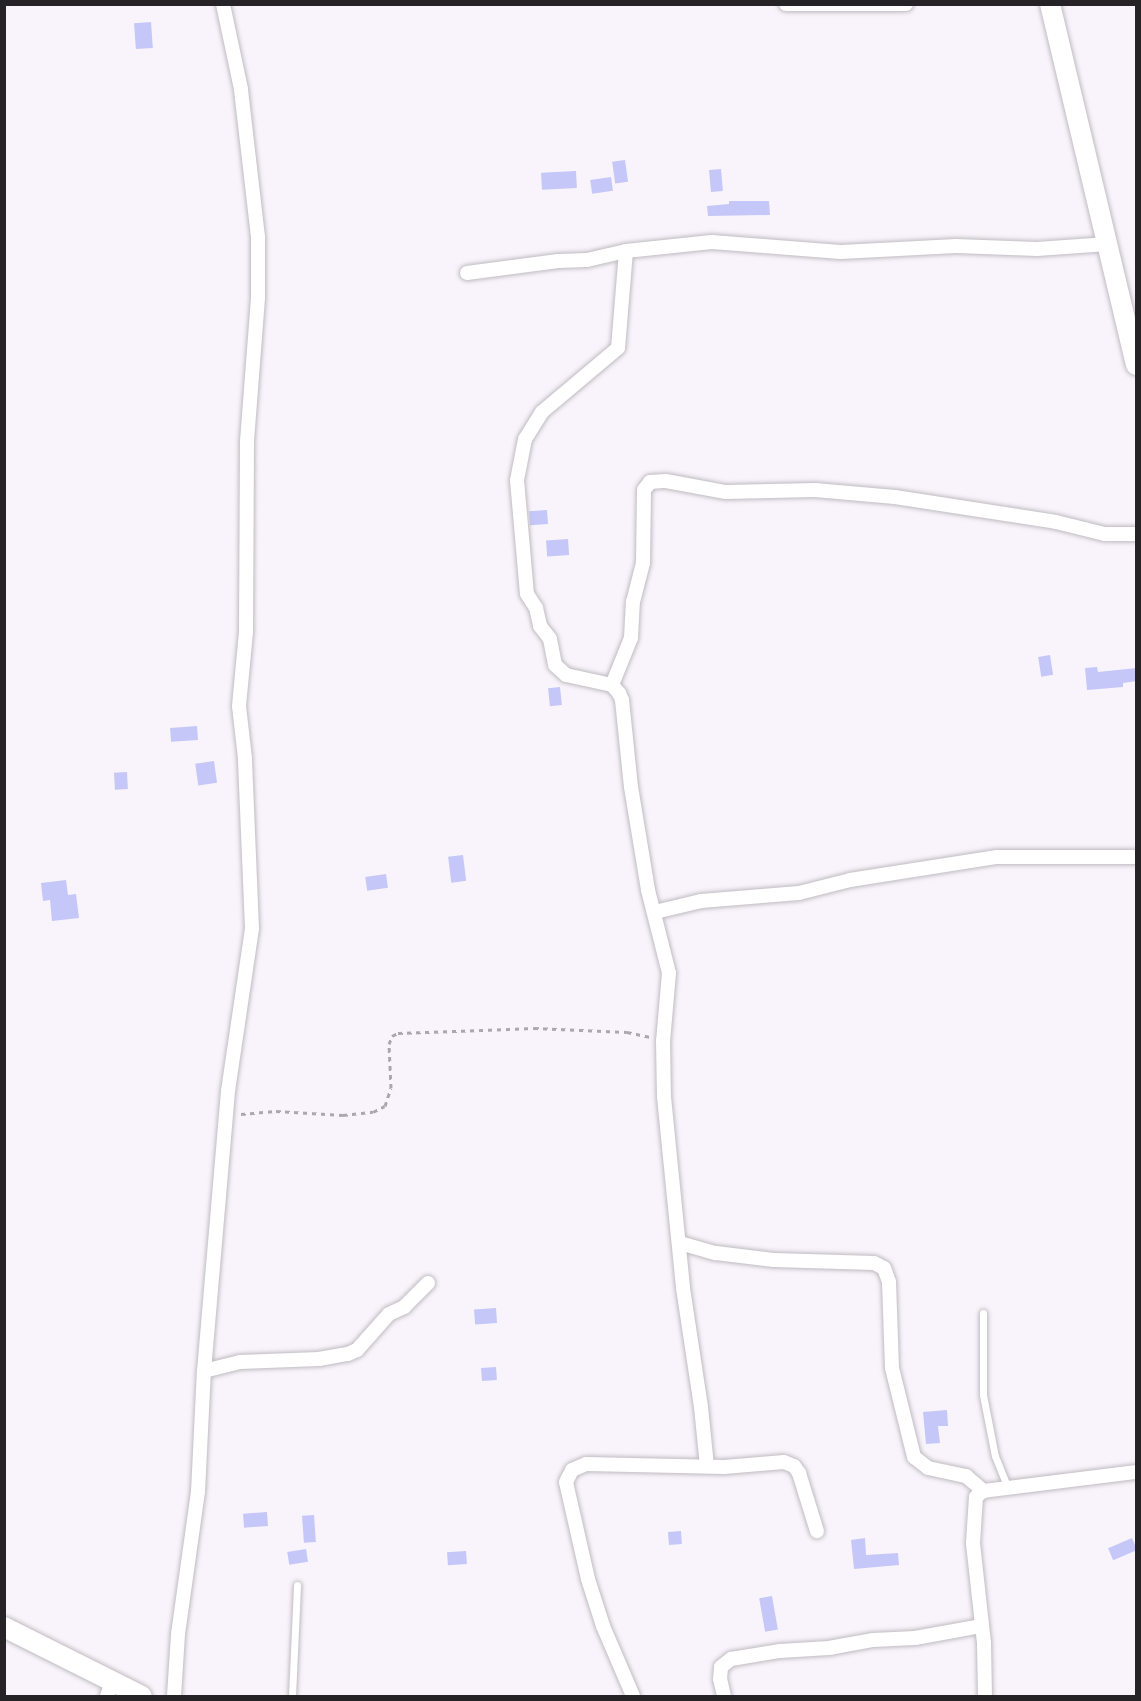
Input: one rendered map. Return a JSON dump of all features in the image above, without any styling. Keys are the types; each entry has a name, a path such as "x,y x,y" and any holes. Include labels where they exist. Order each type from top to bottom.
{"main road":[{"path":"1050,4 1137,365"},
{"path":"4,1627 109,1689 142,1696"}],"street":[{"path":"174,1696 178,1634 198,1492 204,1371 226,1115 239,1003 252,928 245,758 239,706 246,632 247,441 258,237 241,88 223,4"},
{"path":"786,4 906,4"},
{"path":"466,273 558,261 587,260 626,251 712,243 841,252 956,246 1037,249 1108,244"},
{"path":"626,251 618,348 542,412 525,439 517,480 527,594 536,608 540,626 550,639 555,665 566,675 612,685 622,700 633,798 648,890 669,973 663,1041 664,1097 683,1288 701,1407 706,1466"},
{"path":"612,685 631,638 633,602 644,563 644,490 650,482 666,481 726,492 815,490 865,494 1056,522 1105,534 1137,534"},
{"path":"655,912 701,901 798,893 850,880 997,857 1137,857"},
{"path":"680,1243 716,1252 774,1260 874,1263 884,1268 889,1282 892,1368 914,1457 928,1468 966,1476 983,1491"},
{"path":"204,1371 240,1362 319,1359 348,1354 357,1350 388,1314 404,1307 428,1283"},
{"path":"633,1696 603,1626 588,1579 572,1512 568,1476 578,1466 586,1464 706,1466 789,1464 798,1473 818,1531"},
{"path":"985,1696 982,1626 973,1543 976,1497 983,1491 1137,1472"},
{"path":"724,1696 720,1679 721,1667 732,1659 780,1651 829,1648 873,1640 915,1638 982,1626"}],"lane":[{"path":"983,1313 983,1395 995,1456 1008,1488"},
{"path":"292,1696 297,1585"}],"path":[{"path":"226,1115 276,1111 343,1115 372,1112 385,1106 391,1088 389,1044 392,1036 398,1033 534,1028 627,1032 663,1041"}],"building":[{"path":"151,22 153,48 136,49 134,23"},
{"path":"625,160 628,182 615,184 612,162"},
{"path":"721,169 723,191 711,192 709,170"},
{"path":"576,171 577,188 542,190 541,173"},
{"path":"611,177 613,191 592,194 590,180"},
{"path":"729,201 769,201 770,215 708,216 707,206 729,204"},
{"path":"547,510 548,524 530,525 529,511"},
{"path":"568,539 569,555 547,556 546,541"},
{"path":"1050,655 1053,675 1041,677 1038,657"},
{"path":"1097,667 1098,672 1137,668 1137,681 1123,683 1123,687 1087,690 1085,668"},
{"path":"560,687 562,705 550,706 548,688"},
{"path":"197,726 198,740 171,742 170,728"},
{"path":"214,761 217,783 198,785 195,764"},
{"path":"127,772 128,789 115,790 114,773"},
{"path":"463,855 466,881 451,883 448,857"},
{"path":"386,874 388,888 367,891 365,877"},
{"path":"66,880 68,895 76,894 79,918 52,921 50,900 43,901 41,883"},
{"path":"496,1308 497,1323 475,1324 474,1310"},
{"path":"496,1367 497,1380 482,1381 481,1368"},
{"path":"947,1410 948,1426 938,1426 940,1443 926,1444 923,1412"},
{"path":"267,1512 268,1526 244,1528 243,1514"},
{"path":"314,1515 316,1542 304,1543 302,1516"},
{"path":"681,1531 682,1544 669,1545 668,1532"},
{"path":"865,1538 866,1555 898,1553 899,1565 854,1569 851,1540"},
{"path":"1132,1538 1136,1550 1113,1560 1108,1548"},
{"path":"306,1549 308,1562 289,1565 287,1552"},
{"path":"466,1551 467,1564 448,1565 447,1552"},
{"path":"772,1596 778,1629 765,1632 759,1598"}]}
